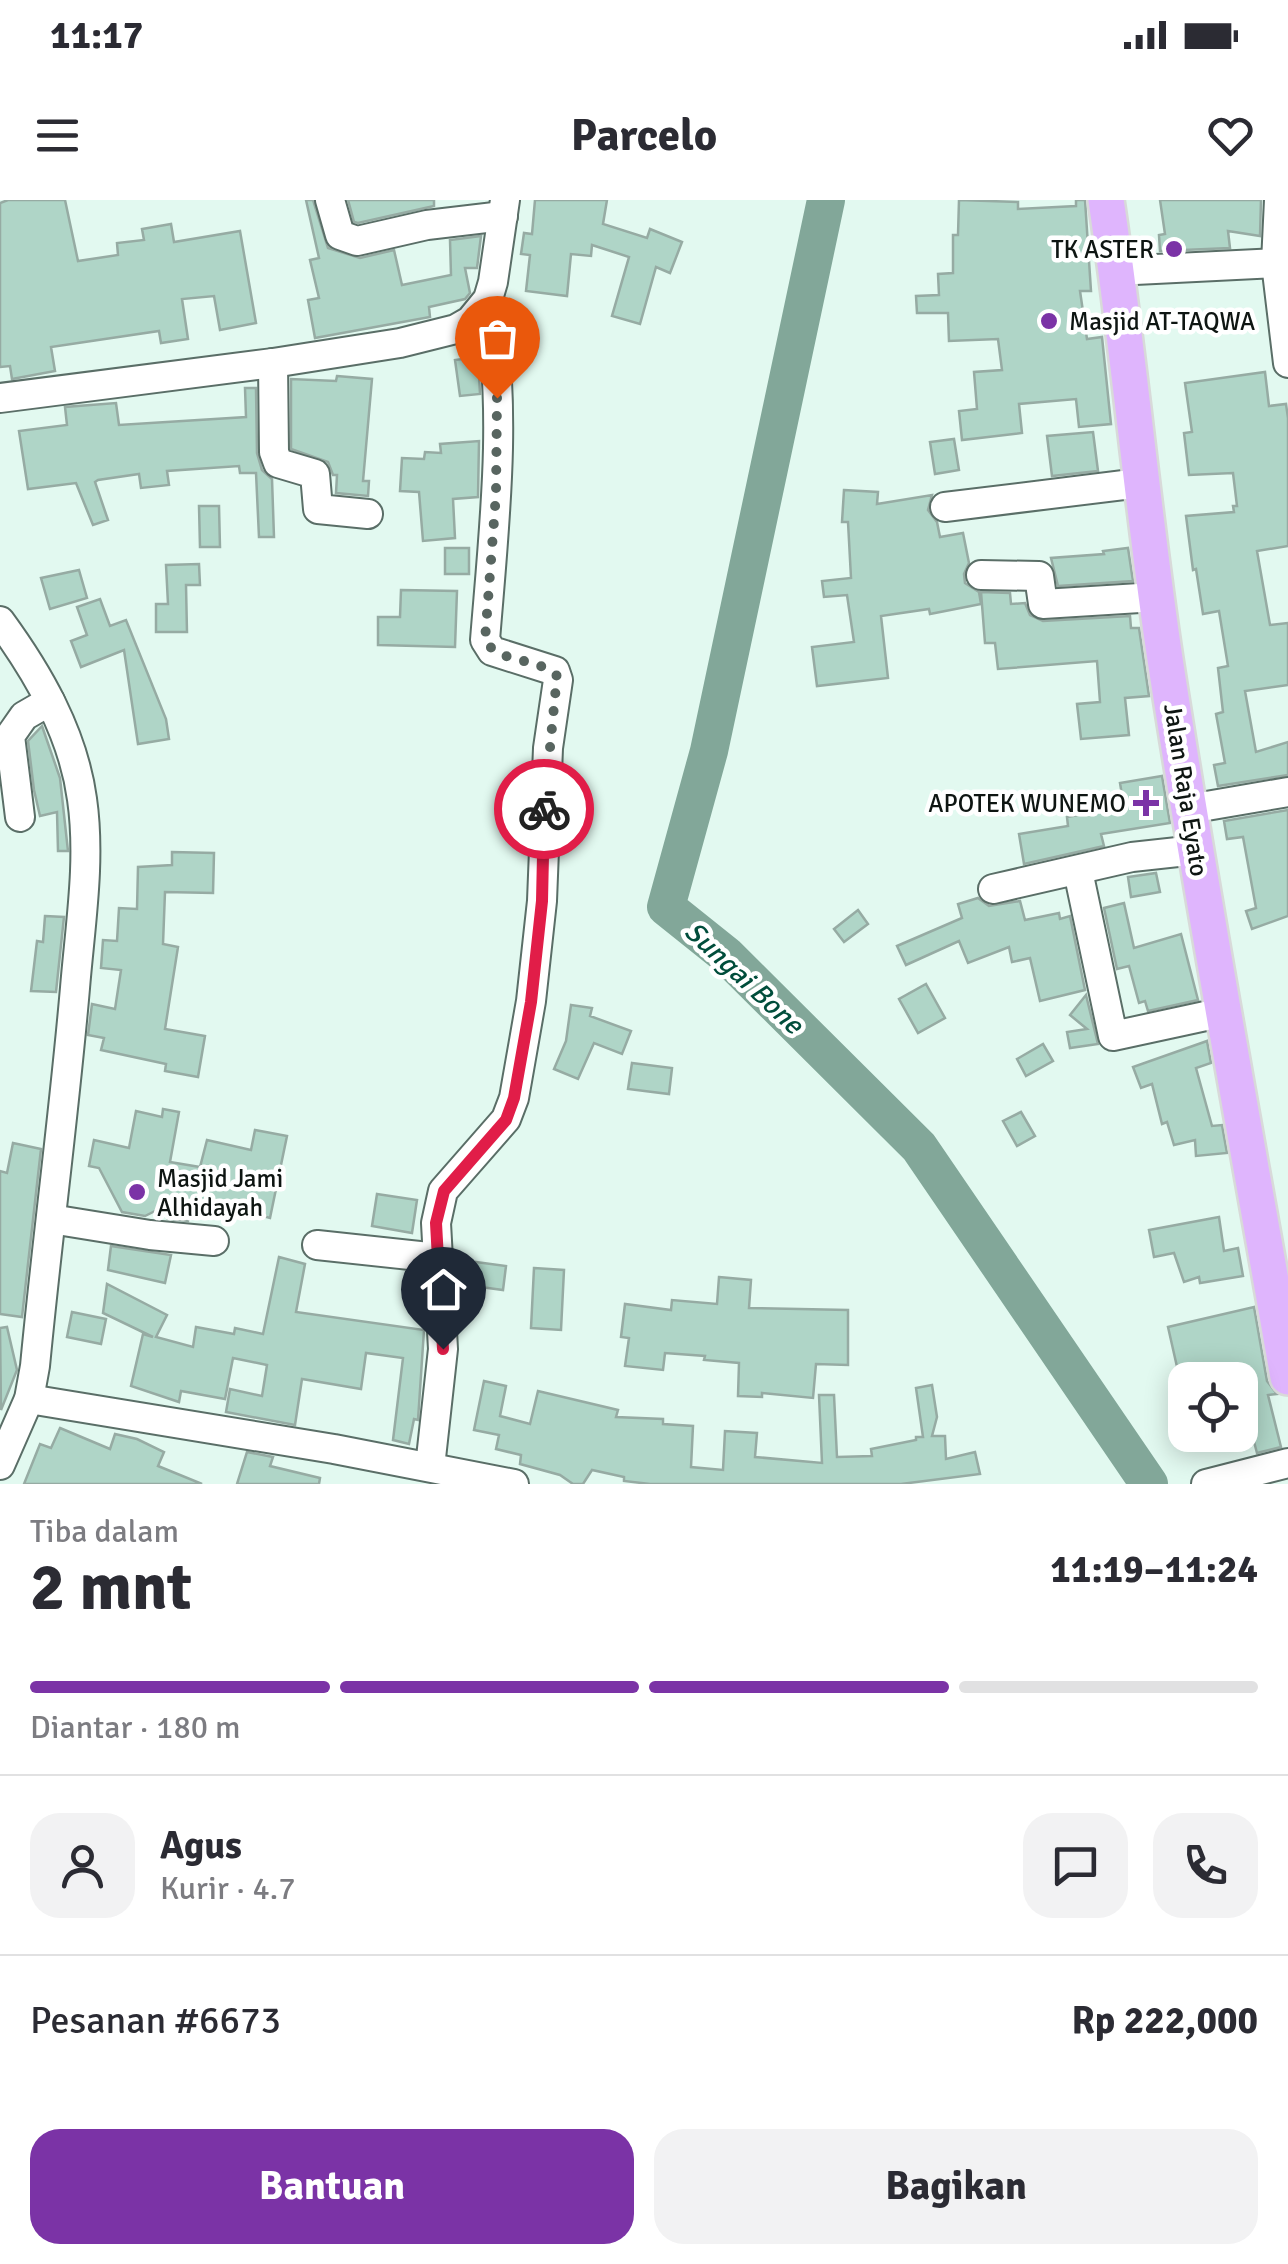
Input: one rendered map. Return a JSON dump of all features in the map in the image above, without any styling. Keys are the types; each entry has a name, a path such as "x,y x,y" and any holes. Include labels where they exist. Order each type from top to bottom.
{"main road":[{"name":"Jalan Raja Eyato","path":"1106,200 1156,597 1288,1377"}],"street":[{"path":"330,200 340,235 352,241 425,212 504,208 488,298 497,366 496,494 485,640 492,650 555,672 558,680 548,748 542,901 531,1002 514,1098 506,1120 444,1191 436,1223 445,1474"},
{"path":"1279,200 1276,263 1288,363"},
{"path":"1115,271 1276,263"},
{"path":"0,398 273,363 441,335 470,321 488,298"},
{"path":"273,363 274,452 278,464 314,474 318,509 368,514"},
{"path":"945,508 1140,483"},
{"path":"981,575 1039,576 1043,604 1156,597"},
{"path":"0,621 50,701 71,751 82,800 84,876 64,1115 28,1400 0,1466"},
{"path":"20,817 10,736 24,716 50,701"},
{"path":"1189,809 1288,792"},
{"path":"993,889 1132,858 1196,850"},
{"path":"1078,870 1113,1036 1224,1012"},
{"path":"51,1219 150,1236 214,1241"},
{"path":"317,1244 438,1258"},
{"path":"28,1400 514,1484"},
{"path":"1209,1483 1288,1462"}],"building":[{"path":"65,200 78,261 118,255 117,243 144,240 142,229 171,224 174,242 240,231 256,323 220,330 214,296 182,299 188,339 161,343 159,331 51,347 55,371 12,379 10,366 0,367 0,203"},
{"path":"306,200 313,200 328,248 360,258 394,250 402,285 451,275 450,240 481,236 477,268 465,268 470,293 465,299 429,307 430,317 315,338 308,300 319,298 310,260 319,258"},
{"path":"348,200 434,200 434,206 358,223 354,222"},
{"path":"535,200 607,200 603,224 647,238 650,229 682,242 670,273 656,267 640,324 612,316 629,257 592,245 591,256 571,254 567,296 526,291 530,255 521,254 524,233 532,234"},
{"path":"959,200 1018,202 1018,209 1076,206 1076,200 1085,200 1091,291 1080,291 1087,339 1102,337 1111,424 1079,427 1076,399 1019,404 1022,433 962,440 959,411 977,409 974,372 1002,370 998,339 949,341 948,313 917,313 916,296 939,295 938,274 953,273 953,235 958,235"},
{"path":"1160,200 1261,200 1260,236 1228,231 1230,248 1160,251 1159,235 1165,234"},
{"path":"478,357 480,394 460,396 455,360"},
{"path":"1265,372 1269,406 1286,404 1288,418 1288,546 1257,551 1270,625 1288,623 1288,685 1245,691 1256,752 1288,742 1288,775 1218,786 1214,765 1225,763 1216,714 1223,712 1218,668 1228,666 1219,611 1203,614 1186,516 1234,512 1233,506 1237,506 1233,473 1189,475 1184,433 1192,432 1185,383"},
{"path":"337,376 372,379 363,481 369,481 368,496 336,493 337,475 333,475 328,462 291,449 291,379 336,381"},
{"path":"245,388 256,388 257,453 262,470 272,479 274,537 259,537 256,473 240,473 239,466 167,471 169,485 141,488 139,474 98,480 95,482 108,520 93,525 76,483 28,489 19,431 67,425 65,407 116,403 119,425 246,417"},
{"path":"1093,432 1098,471 1052,476 1047,436"},
{"path":"954,439 959,470 935,474 930,442"},
{"path":"479,441 478,497 453,499 455,538 423,541 419,492 400,491 402,458 424,459 425,452 441,453 440,444"},
{"path":"844,490 878,492 877,504 932,495 928,510 937,522 940,537 963,533 969,563 965,583 979,592 981,604 930,614 929,609 881,616 888,678 817,686 812,647 854,642 847,595 824,597 822,581 851,578 848,522 842,522"},
{"path":"199,506 219,506 220,547 200,547"},
{"path":"445,548 469,548 469,574 445,574"},
{"path":"1128,548 1133,581 1058,586 1051,558"},
{"path":"199,564 200,585 186,585 187,632 156,632 156,604 168,604 166,565"},
{"path":"79,570 87,598 50,609 41,578"},
{"path":"401,590 457,591 455,647 378,645 378,617 400,617"},
{"path":"981,592 1010,593 1011,604 1025,603 1030,615 1043,621 1130,616 1131,628 1139,628 1149,696 1125,698 1129,735 1081,739 1077,704 1100,702 1097,661 998,669 995,643 985,643"},
{"path":"100,599 110,626 126,620 166,719 169,739 138,744 124,650 81,667 71,641 87,635 77,607"},
{"path":"42,726 60,778 68,851 58,851 57,812 40,816 34,790 28,741"},
{"path":"1162,776 1170,823 1101,834 1104,846 1024,864 1019,834 1068,826 1067,817 1124,807 1120,783"},
{"path":"1288,810 1288,916 1252,929 1246,911 1256,908 1243,837 1227,839 1224,821"},
{"path":"172,852 214,853 213,893 165,892 163,944 178,947 165,1029 205,1036 198,1077 165,1071 166,1064 101,1050 104,1038 88,1035 92,1004 115,1009 121,970 101,968 103,940 117,941 119,908 137,909 138,867 172,865"},
{"path":"1156,873 1160,892 1131,897 1128,877"},
{"path":"978,898 989,906 1020,901 1025,920 1059,913 1060,919 1070,916 1085,990 1040,1001 1030,958 1012,962 1009,947 968,963 959,941 906,965 897,946 962,918 958,904"},
{"path":"1124,903 1134,948 1181,934 1198,1000 1148,1011 1145,1001 1139,1003 1129,966 1117,969 1104,908"},
{"path":"858,910 868,924 844,942 834,929"},
{"path":"45,916 64,917 56,992 31,991 37,941 43,942"},
{"path":"926,984 945,1018 918,1033 899,999"},
{"path":"1086,995 1098,1044 1070,1048 1067,1032 1087,1029 1070,1015"},
{"path":"571,1005 592,1008 590,1016 631,1031 622,1054 594,1043 578,1079 554,1069 566,1041"},
{"path":"1207,1041 1211,1063 1196,1068 1212,1126 1222,1125 1227,1153 1196,1156 1195,1140 1174,1145 1167,1122 1162,1124 1152,1084 1141,1088 1133,1067"},
{"path":"1043,1044 1053,1061 1026,1076 1017,1059"},
{"path":"632,1063 672,1068 669,1094 628,1089"},
{"path":"163,1109 179,1112 170,1162 200,1167 207,1140 251,1150 255,1130 287,1136 270,1218 219,1204 216,1213 191,1205 188,1221 168,1219 171,1203 145,1216 122,1212 99,1168 89,1166 94,1140 129,1148 136,1111 162,1117"},
{"path":"1021,1112 1035,1136 1017,1146 1003,1121"},
{"path":"13,1143 41,1149 22,1317 0,1314 0,1171 7,1173"},
{"path":"377,1194 417,1200 412,1233 372,1226"},
{"path":"1219,1217 1224,1251 1238,1248 1243,1276 1200,1283 1199,1277 1184,1282 1174,1253 1154,1257 1149,1230"},
{"path":"111,1246 171,1255 165,1283 108,1270"},
{"path":"279,1257 305,1264 296,1312 424,1330 418,1420 414,1419 409,1444 393,1440 403,1358 366,1353 361,1389 302,1379 295,1425 226,1412 230,1389 262,1396 267,1365 233,1358 225,1399 181,1391 179,1402 131,1386 143,1334 153,1337 103,1313 107,1284 167,1315 156,1337 193,1347 196,1327 234,1334 235,1328 263,1334"},
{"path":"476,1262 506,1266 503,1290 473,1286"},
{"path":"534,1268 564,1270 561,1330 531,1328"},
{"path":"719,1277 751,1280 749,1308 848,1310 848,1365 816,1364 813,1398 762,1393 762,1397 738,1396 739,1363 704,1360 705,1356 665,1353 663,1370 625,1366 629,1338 621,1337 625,1304 671,1310 672,1300 717,1304"},
{"path":"1254,1307 1267,1381 1277,1394 1268,1395 1281,1447 1257,1453 1258,1362 1176,1362 1168,1327"},
{"path":"72,1312 106,1319 101,1344 67,1337"},
{"path":"7,1327 17,1370 1,1410 0,1328"},
{"path":"484,1381 506,1386 500,1416 530,1424 538,1391 618,1410 616,1417 663,1419 663,1424 693,1426 691,1467 723,1470 725,1431 757,1433 755,1457 822,1463 819,1395 834,1395 837,1457 872,1456 871,1449 916,1440 923,1437 916,1388 932,1385 937,1417 932,1436 945,1436 946,1459 975,1452 980,1474 901,1484 650,1484 624,1481 624,1477 592,1470 583,1484 573,1484 560,1475 520,1464 521,1455 496,1449 499,1435 474,1430"},
{"path":"60,1428 110,1449 115,1434 137,1439 164,1452 158,1466 202,1484 24,1484 40,1444 51,1448"},
{"path":"247,1452 273,1457 270,1466 320,1478 319,1484 237,1484"}],"waterway":[{"name":"Sungai Bone","path":"826,200 709,751 666,907 726,955 919,1147 1149,1484"}],"way so far":[{"path":"497,398 496,494 485,640 492,650 548,668 557,676 544,809"}],"place":[{"name":"TK ASTER","path":"1174,249"},
{"name":"Masjid AT-TAQWA","path":"1049,321"},
{"name":"APOTEK WUNEMO","path":"1146,803"},
{"name":"Masjid Jami Alhidayah","path":"137,1192"}],"route":[{"path":"443,1349 436,1242 439,1206 456,1174 506,1120 514,1098 531,1002 542,901 544,809"}]}
